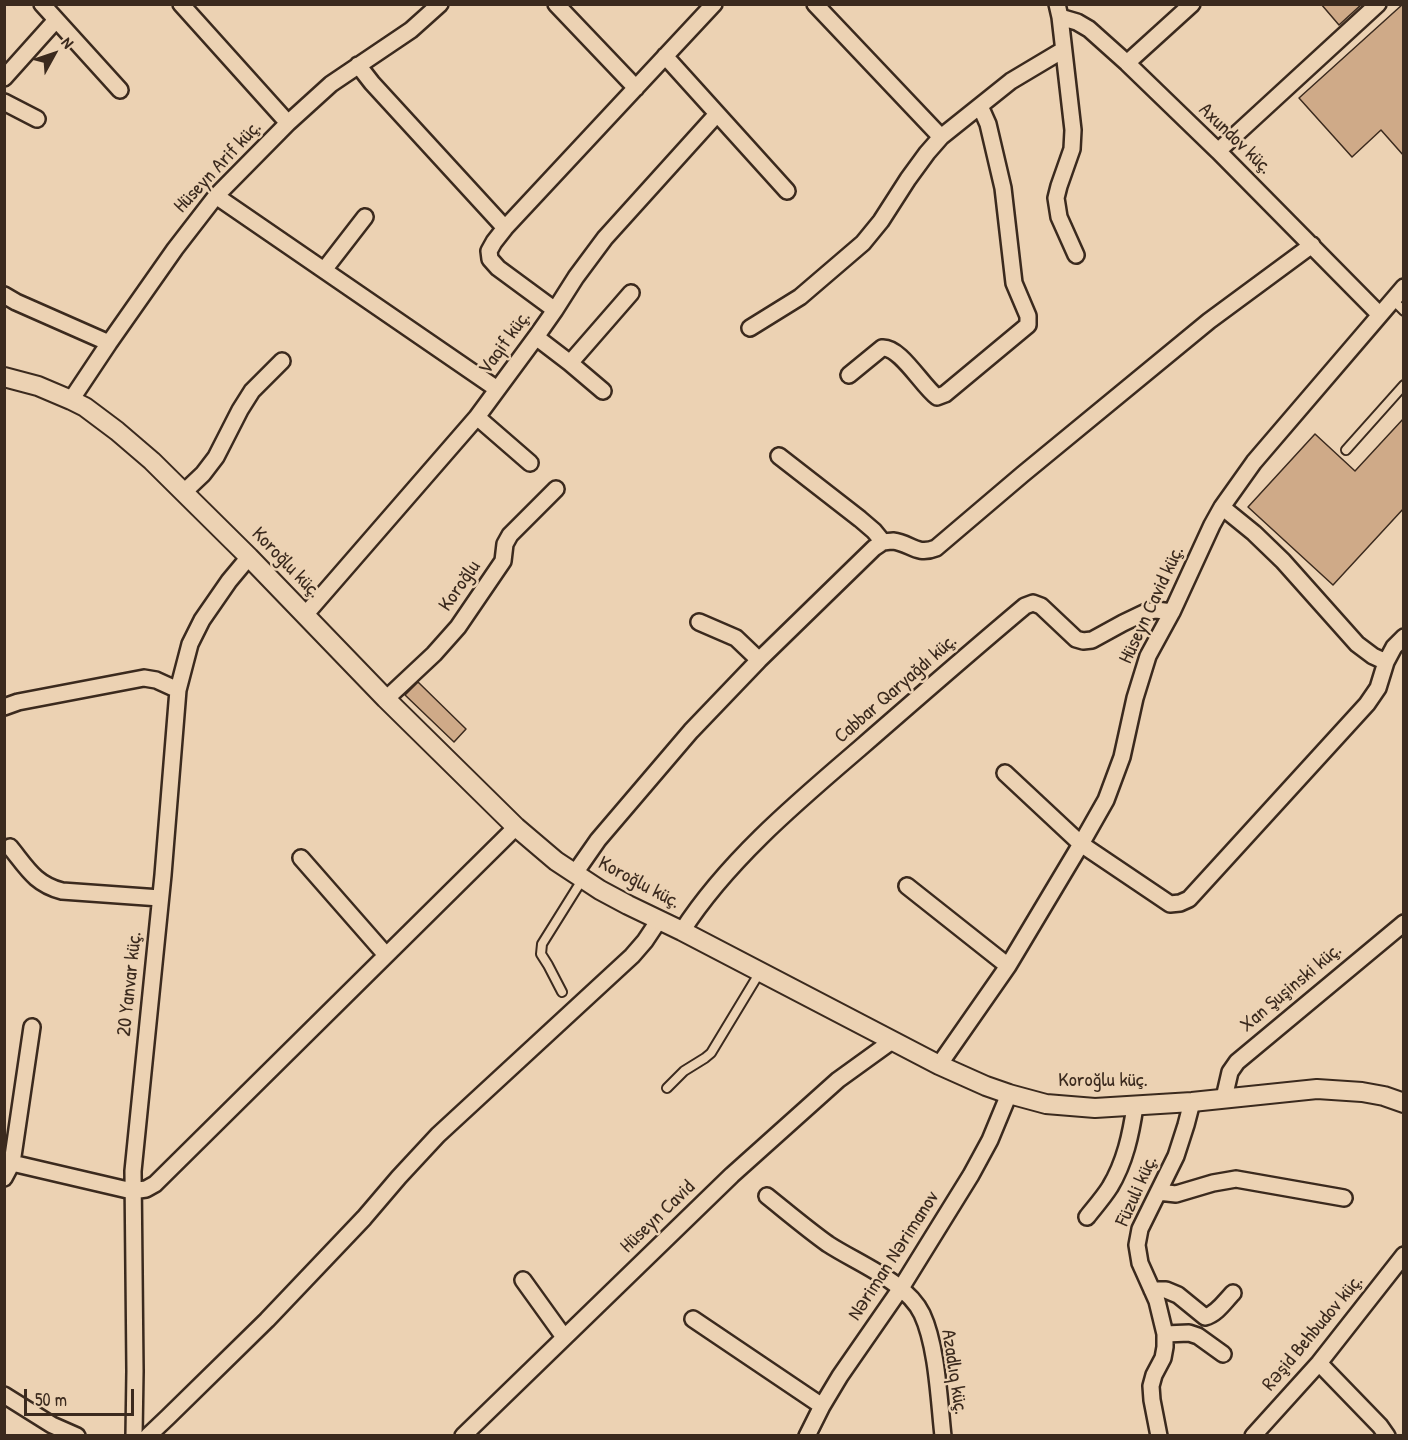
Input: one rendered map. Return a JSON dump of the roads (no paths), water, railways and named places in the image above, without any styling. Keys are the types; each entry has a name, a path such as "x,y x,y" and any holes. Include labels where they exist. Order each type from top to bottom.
{"street":[{"path":"42,4 120,90"},
{"path":"181,4 288,123"},
{"name":"Hüseyn Arif küç.","path":"71,400 182,240 216,196 288,123 331,84 411,30 440,4"},
{"path":"556,4 636,88"},
{"name":"Vaqif küç.","path":"305,615 477,417 555,310 498,268 490,259 489,251 494,242 714,4"},
{"path":"815,4 941,137"},
{"path":"1126,63 1192,4"},
{"path":"1218,151 1378,4"},
{"path":"1058,11 1073,130 1072,149 1056,198 1059,217 1076,255"},
{"name":"Axundov küç.","path":"1058,11 1089,29 1126,63 1218,151 1379,314"},
{"path":"4,78 56,20"},
{"path":"750,328 800,297 863,243 941,137 1011,81 1063,50"},
{"path":"665,56 787,191"},
{"path":"358,65 505,228"},
{"path":"4,102 37,119"},
{"path":"849,375 882,348 888,347 897,353 930,392 937,397 945,394 1028,325 1028,316 1014,283 1003,188 988,124 980,106"},
{"path":"555,310 605,238 717,114"},
{"path":"216,196 497,389"},
{"path":"324,270 365,217"},
{"path":"579,876 598,840 692,731 759,660 874,548 883,542 895,541 920,551 936,548 1200,328 1312,245"},
{"name":"Hüseyn Cavid küç.","path":"939,1065 1008,966 1106,800 1122,757 1135,698 1148,656 1172,612 1222,507 1254,462 1404,287"},
{"path":"570,363 631,293"},
{"path":"4,294 16,302 109,343"},
{"path":"536,337 603,391"},
{"path":"184,492 203,474 216,457 252,391 282,361"},
{"name":"Koroğlu küç.","path":"4,377 38,386 85,407 152,461 249,557 386,699 516,827 536,845 600,890 939,1065 986,1086 1046,1104 1095,1108 1136,1106 1307,1090 1350,1090 1384,1096 1404,1103"},
{"path":"477,417 530,463"},
{"path":"779,456 860,519 883,542"},
{"name":"Koroğlu","path":"386,699 434,654 458,627 502,561 505,544 510,535 556,489"},
{"path":"1222,507 1283,561 1357,644 1386,662"},
{"name":"20 Yanvar küç.","path":"134,1436 132,1191 178,690 190,644 202,620 249,557"},
{"name":"Cabbar Qaryağdı küç.","path":"682,931 696,909 759,840 827,776 1025,606 1033,603 1041,606 1076,639 1083,641 1092,640 1146,612 1156,610 1172,612"},
{"path":"699,622 736,638 759,660"},
{"path":"1005,773 1081,844 1170,904 1180,903 1189,898 1367,704 1378,688 1386,662 1394,647 1404,637"},
{"path":"4,707 18,702 144,678 156,680 178,690"},
{"path":"12,1163 132,1191 155,1185 516,827"},
{"path":"10,847 36,879 51,888 62,891 160,898"},
{"path":"301,858 386,955"},
{"path":"907,885 1008,966"},
{"path":"148,1436 267,1320 364,1218 438,1135 632,956 659,920"},
{"name":"Xan Şuşinski küç.","path":"1224,1098 1230,1072 1237,1062 1404,923"},
{"path":"4,1178 12,1163 32,1028"},
{"name":"Hüseyn Cavid","path":"463,1436 732,1175 837,1080 892,1041"},
{"name":"Nəriman Nərimanov","path":"807,1436 840,1376 900,1288 971,1175 990,1140 1009,1094"},
{"name":"Füzuli küç.","path":"1159,1436 1151,1386 1163,1358 1165,1334 1157,1301 1140,1263 1137,1245 1140,1229 1176,1156 1192,1102"},
{"path":"1087,1217 1110,1187 1124,1156 1131,1137 1136,1106"},
{"path":"1158,1192 1176,1194 1236,1179 1344,1198"},
{"name":"Azadlıq küç.","path":"767,1196 828,1243 900,1288 913,1300 927,1328 933,1353 944,1436"},
{"name":"Rəşid Behbudov küç.","path":"1253,1436 1318,1363 1404,1255"},
{"path":"524,1280 564,1337"},
{"path":"1152,1290 1166,1290 1178,1295 1205,1317 1215,1312 1233,1293"},
{"path":"693,1319 822,1406"},
{"path":"1165,1334 1189,1333 1198,1336 1223,1354"},
{"path":"1318,1363 1387,1436"},
{"path":"4,1395 52,1425 77,1436"}],"lane":[{"path":"1392,299 1404,311"},
{"path":"1346,450 1404,385"},
{"path":"562,992 541,954 542,944 579,876"},
{"path":"667,1088 684,1071 711,1053 760,972"}]}
